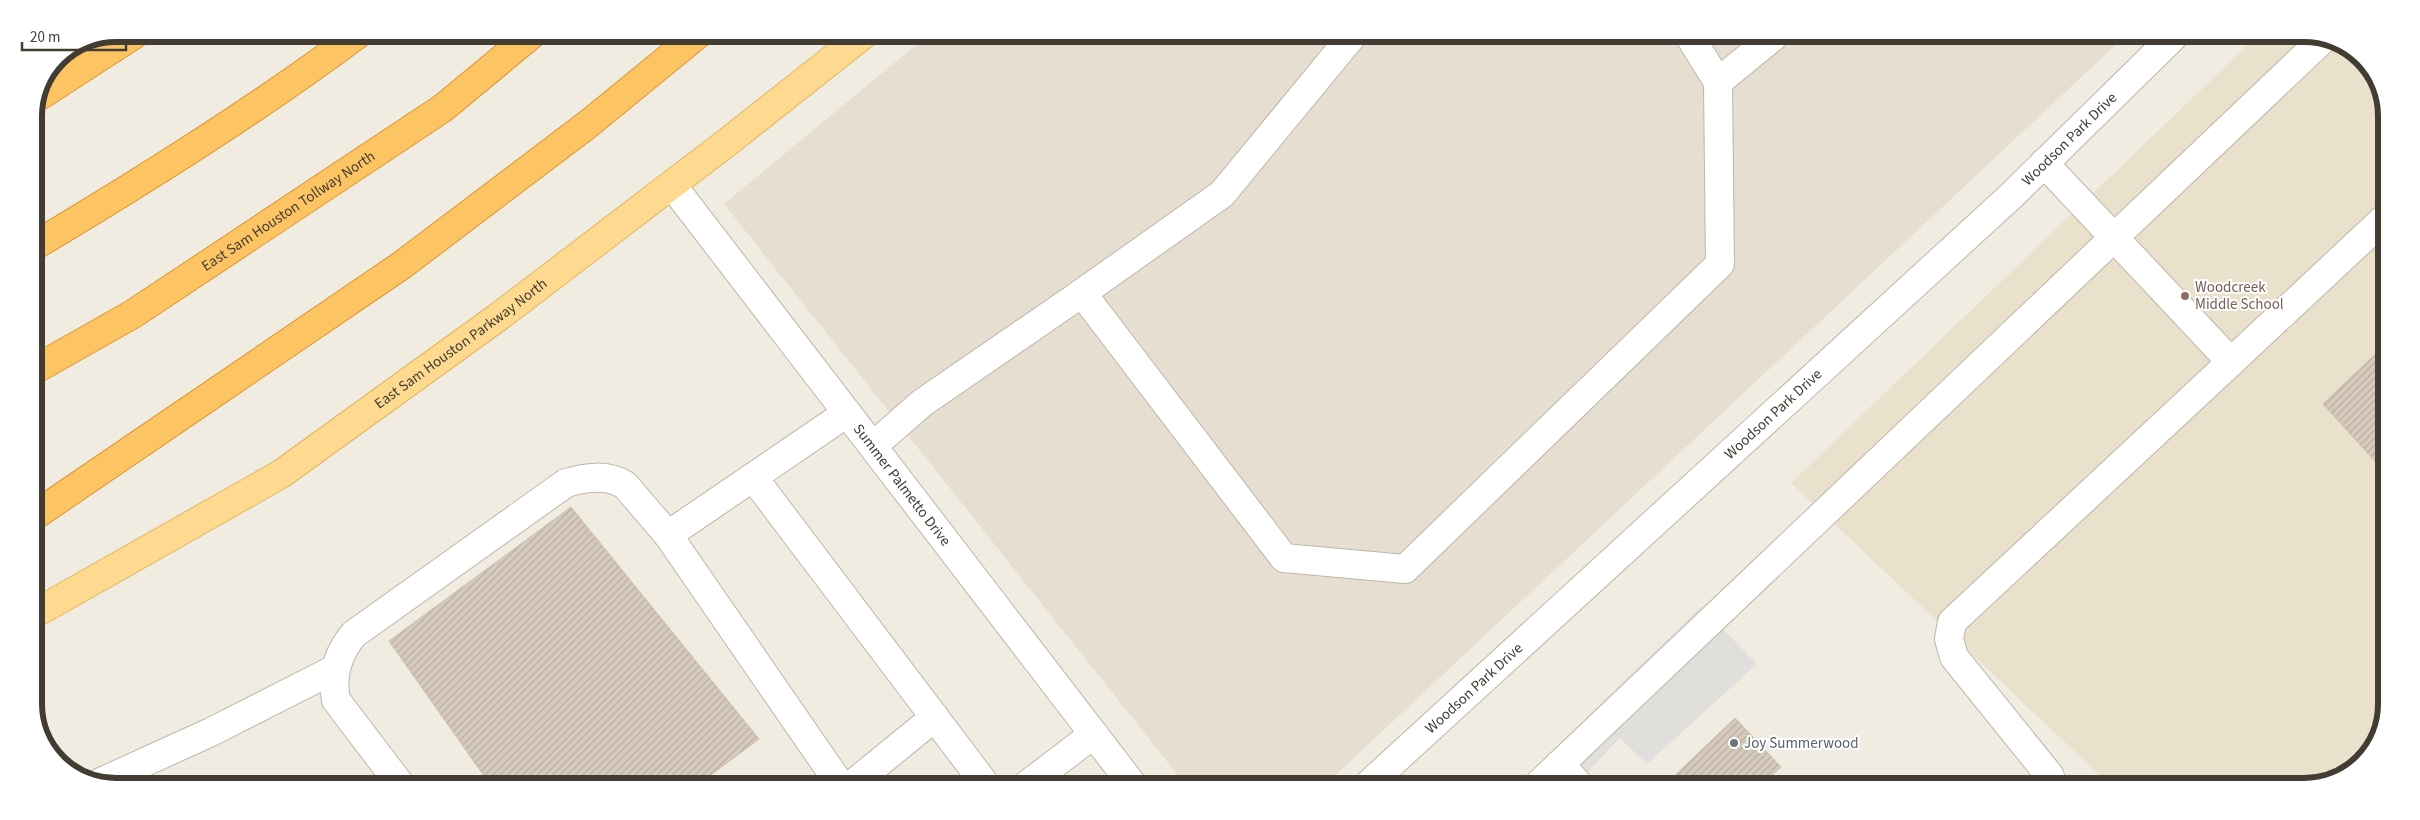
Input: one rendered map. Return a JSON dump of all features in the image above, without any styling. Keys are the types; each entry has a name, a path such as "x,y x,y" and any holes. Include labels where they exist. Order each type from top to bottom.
{"highway":[{"path":"47,91 122,43"},
{"path":"43,241 132,187 307,72 346,43"},
{"name":"East Sam Houston Tollway North","path":"43,365 133,314 442,108 520,43"},
{"path":"43,510 402,266 587,125 687,43"}],"main road":[{"name":"East Sam Houston Parkway North","path":"43,609 281,474 501,314 672,185 853,43"}],"street":[{"path":"872,446 922,403 1222,194 1346,43"},
{"path":"1082,293 1284,558 1405,570 1720,264 1718,82 1694,43"},
{"path":"1718,82 1766,43"},
{"name":"Woodson Park Drive","path":"1376,778 2003,203 2167,43"},
{"path":"1545,778 2318,44"},
{"path":"2044,163 2232,362"},
{"name":"Summer Palmetto Drive","path":"672,185 1127,778"},
{"path":"2050,778 1954,657 1949,639 1952,622 2377,225"},
{"path":"668,535 846,413"},
{"path":"395,778 336,700 333,686 335,669 346,643 354,634 566,483 593,477 625,485 668,535 837,778"},
{"path":"753,477 981,778"},
{"path":"111,777 211,732 335,669"},
{"path":"861,778 935,717"},
{"path":"1036,778 1094,734"},
{"path":"1560,764 1573,778"}],"shaded area":[{"path":"918,43 2118,43 1332,778 1180,778 724,204"},
{"name":"Woodcreek Middle School","path":"2250,43 2314,43 2323,45 2345,55 2368,79 2377,111 2378,704 2375,723 2365,745 2356,756 2341,768 2328,774 2304,778 2103,778 1791,483"},
{"path":"1701,607 1757,664 1647,764 1620,738 1582,778 1524,778"}],"building":[{"path":"2377,352 2378,464 2323,404"},
{"path":"571,507 759,739 707,778 485,778 389,641"},
{"name":"Joy Summerwood","path":"1735,718 1781,767 1769,778 1672,778"}],"place":[{"name":"Woodcreek Middle School","path":"2185,296"},
{"name":"Joy Summerwood","path":"1734,743"}]}
